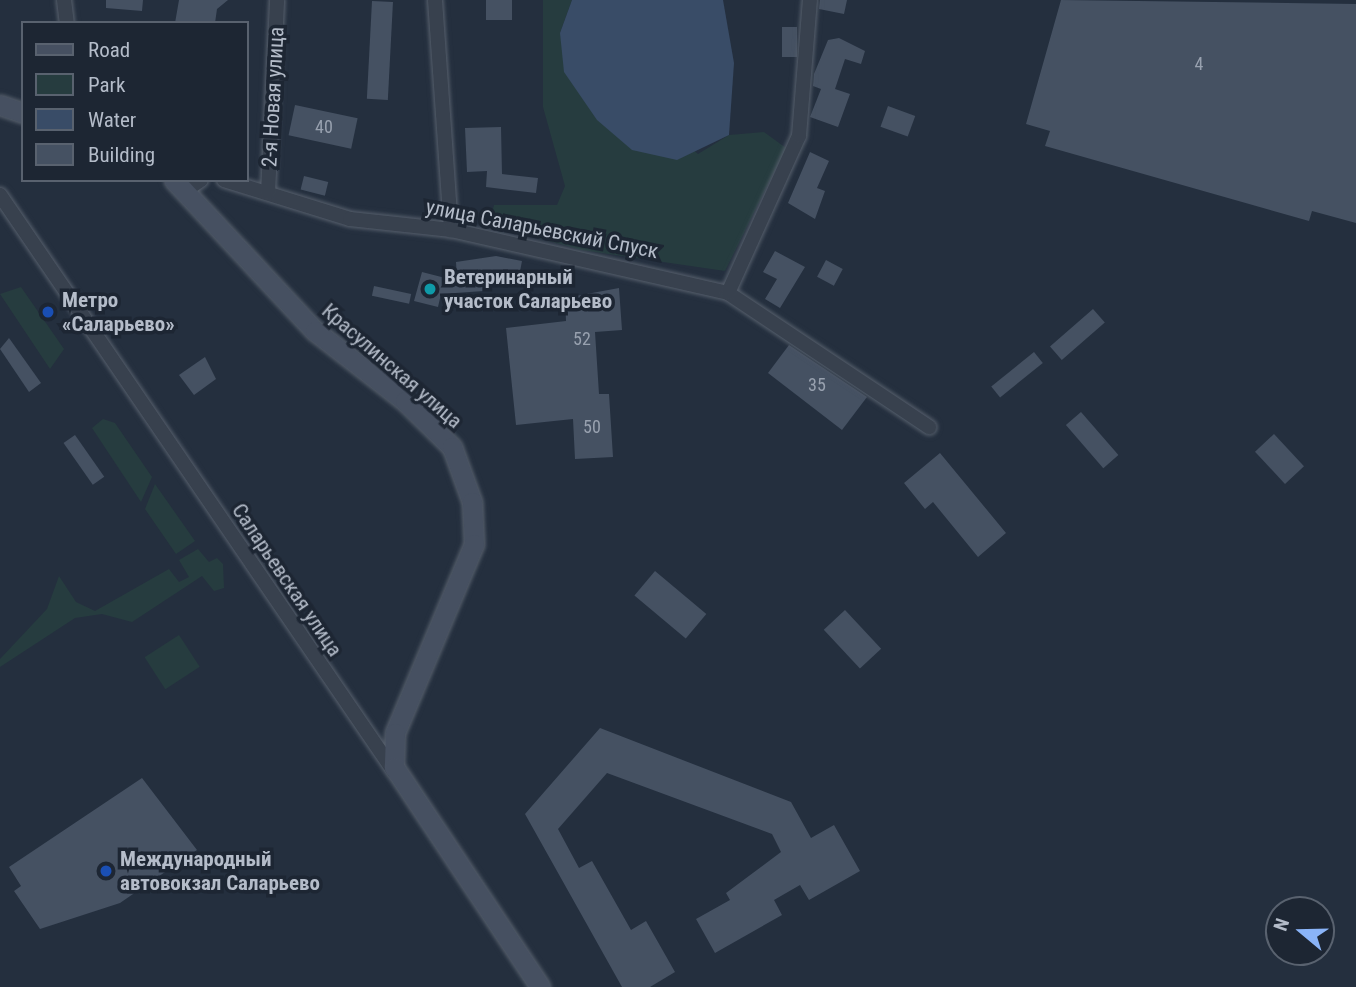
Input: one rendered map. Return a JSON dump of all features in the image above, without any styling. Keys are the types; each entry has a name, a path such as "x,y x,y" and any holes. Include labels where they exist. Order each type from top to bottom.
{"street":[{"path":"64,0 67,21"},
{"name":"2-я Новая улица","path":"268,193 277,0"},
{"path":"435,0 451,230"},
{"path":"810,0 799,136 728,293 929,427"},
{"path":"0,105 21,112"},
{"name":"улица Саларьевский Спуск","path":"231,182 350,219 451,230 728,293"},
{"name":"Красулинская улица","path":"187,184 315,331 429,421 463,471 474,544 395,733 394,767 401,783"},
{"name":"Саларьевская улица","path":"0,195 540,987"}],"green space":[{"path":"543,0 572,0 560,33 698,154 729,135 764,132 786,148 725,271 581,250 489,224 494,205 557,205 565,186 543,107"},
{"path":"21,287 64,349 50,369 0,294"},
{"path":"103,419 115,423 152,477 141,502 92,428"},
{"path":"155,484 195,541 176,554 145,509"},
{"path":"198,549 209,562 217,558 223,564 224,588 214,591 202,576 132,622 102,614 75,618 0,667 0,659 47,609 59,576 76,602 95,611 169,569 179,582 189,577 179,560"},
{"path":"179,635 200,667 165,689 145,657"}],"water":[{"path":"572,0 723,0 734,63 729,135 677,160 632,150 597,120 564,72 560,33"}],"building":[{"path":"106,0 143,0 142,11 106,8"},
{"path":"179,0 228,0 217,9 215,21 175,21"},
{"path":"486,0 512,0 512,20 486,20"},
{"path":"820,0 847,0 844,14 819,9"},
{"path":"1061,0 1356,4 1356,223 1312,211 1309,221 1045,146 1050,131 1026,124"},
{"path":"372,1 393,2 388,100 367,99"},
{"path":"782,27 797,27 797,57 782,57"},
{"path":"839,38 865,51 861,64 845,59 835,89 850,94 838,127 810,117 821,89 813,86 814,74 828,40"},
{"path":"295,105 358,118 351,149 289,135"},
{"path":"888,106 915,116 908,137 880,127"},
{"path":"501,127 502,174 538,178 536,193 486,187 487,171 467,172 465,128"},
{"path":"810,152 829,161 817,188 825,191 815,219 788,203"},
{"path":"304,176 328,182 325,196 301,190"},
{"path":"775,251 805,267 780,308 765,299 777,279 763,272"},
{"path":"496,256 522,261 518,282 482,275 484,291 441,294 438,307 414,301 422,272 457,281 456,262"},
{"path":"826,260 843,269 834,286 817,277"},
{"path":"374,286 411,294 409,304 372,296"},
{"path":"619,288 622,330 595,332 599,394 609,394 613,457 575,459 573,419 516,425 506,328 566,321 565,298"},
{"path":"1093,309 1105,323 1062,360 1050,346"},
{"path":"9,338 41,383 29,392 0,349"},
{"path":"789,345 867,397 842,430 768,373"},
{"path":"1034,352 1043,363 1000,397 991,387"},
{"path":"205,357 216,379 194,395 179,375"},
{"path":"1081,412 1118,455 1103,468 1066,425"},
{"path":"1274,434 1304,466 1285,484 1255,452"},
{"path":"75,435 104,477 93,485 64,443"},
{"path":"940,453 1006,533 978,557 933,502 925,509 904,483"},
{"path":"655,571 706,614 686,639 634,596"},
{"path":"845,610 881,649 860,669 824,630"},
{"path":"600,728 791,802 811,838 834,825 860,871 809,900 800,885 774,900 782,915 715,953 696,919 730,900 726,893 781,852 772,834 607,773 558,829 579,868 592,861 631,930 646,921 675,972 650,987 622,987 525,814"},
{"name":"Международный автовокзал Саларьево","path":"142,778 197,850 120,903 40,929 14,891 21,886 9,867"}],"place":[{"name":"Ветеринарный участок Саларьево","path":"430,289"},
{"name":"Метро «Саларьево»","path":"48,312"},
{"name":"Международный автовокзал Саларьево","path":"106,871"}]}
